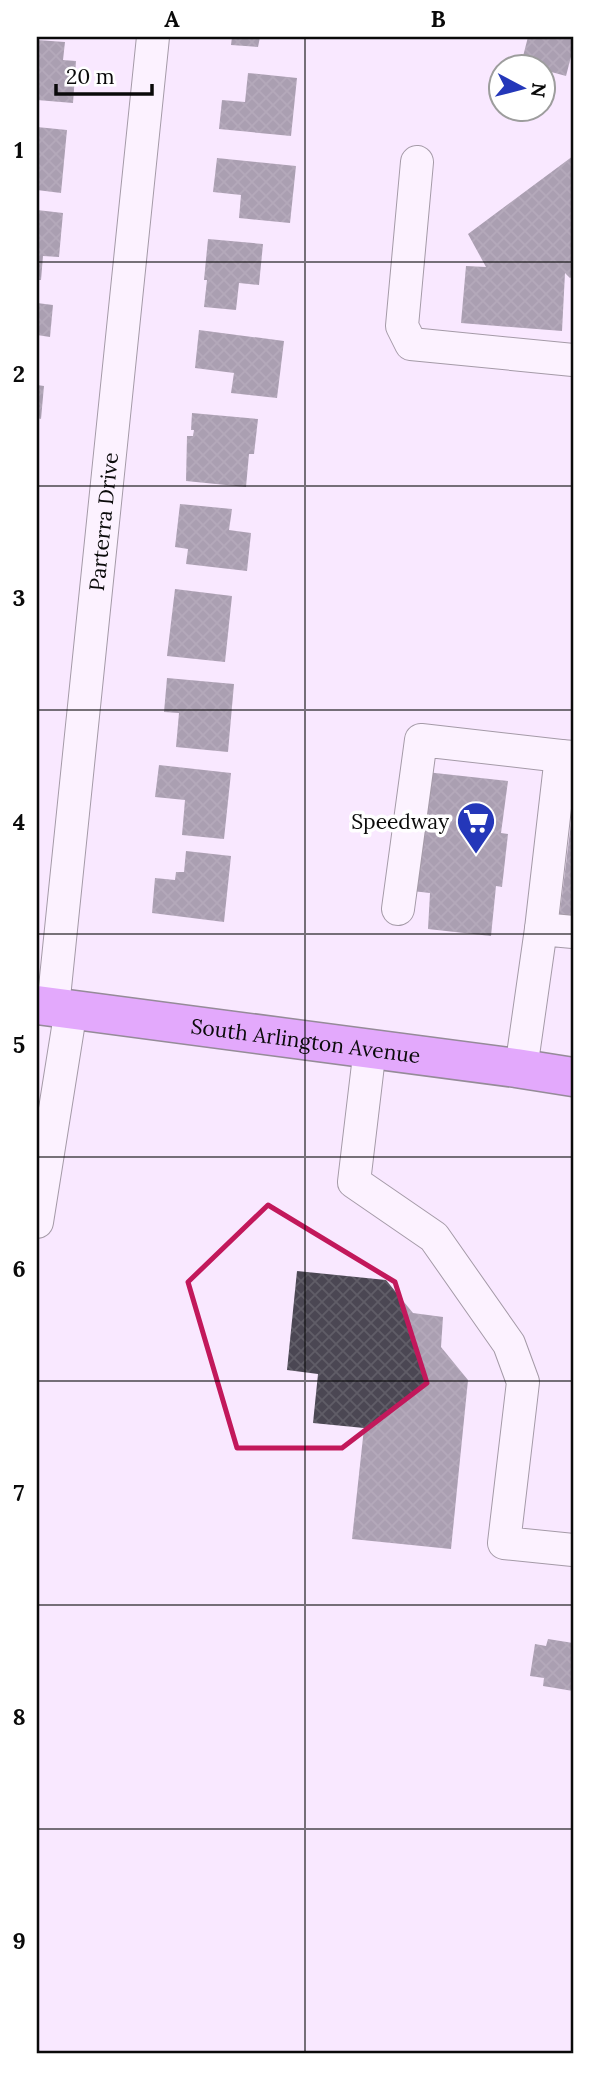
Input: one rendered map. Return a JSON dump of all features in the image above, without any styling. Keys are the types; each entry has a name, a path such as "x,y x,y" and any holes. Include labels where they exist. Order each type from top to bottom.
{"main road":[{"name":"South Arlington Avenue","path":"54,1007 573,1077"}],"street":[{"name":"Parterra Drive","path":"37,1222 54,1007 153,37"},
{"path":"417,162 402,326 411,344 573,360"},
{"path":"398,909 421,740 567,756 521,1069"},
{"path":"541,929 573,932"},
{"path":"370,1048 354,1182 434,1237 509,1344 523,1382 504,1543 573,1550"}],"highlighted area":[{"path":"268,1205 395,1282 427,1383 342,1448 237,1448 188,1282"}],"building":[{"path":"232,37 260,37 258,47 231,45"},
{"path":"528,37 573,37 573,49 566,76 558,74 558,52 524,52"},
{"path":"37,40 65,42 63,60 76,61 73,103 37,100"},
{"path":"248,73 297,78 291,136 219,129 222,100 245,102"},
{"path":"37,127 67,130 61,193 37,190"},
{"path":"573,156 573,276 570,278 565,273 562,331 461,323 466,266 486,267 468,234"},
{"path":"217,158 296,166 290,223 239,218 241,195 213,192"},
{"path":"37,210 63,213 59,257 43,256 41,280 37,280"},
{"path":"208,239 263,244 259,285 239,283 236,310 204,307"},
{"path":"37,303 53,305 50,337 37,335"},
{"path":"199,330 284,341 277,398 231,393 234,373 195,368"},
{"path":"37,385 44,386 41,419 37,418"},
{"path":"192,413 258,419 254,454 249,454 246,487 186,481 187,436 193,436 194,430 191,430"},
{"path":"180,504 232,509 229,530 251,533 247,571 186,564 188,549 175,547"},
{"path":"175,589 232,596 225,662 167,656"},
{"path":"167,678 234,684 228,752 176,747 179,713 164,712"},
{"path":"159,765 231,773 224,839 182,835 185,800 155,797"},
{"path":"426,772 508,781 501,833 508,834 502,887 496,886 491,936 428,929 430,893 412,891"},
{"path":"573,815 573,922 559,920"},
{"path":"186,851 231,856 224,922 152,913 155,878 175,880 176,872 184,872"},
{"path":"297,1271 386,1280 413,1313 443,1317 441,1347 468,1380 451,1549 352,1539 364,1428 313,1423 318,1374 287,1370"},
{"path":"548,1639 573,1643 573,1691 543,1686 544,1678 530,1676 535,1644 546,1646"}],"place":[{"name":"Speedway","path":"476,855"}]}
